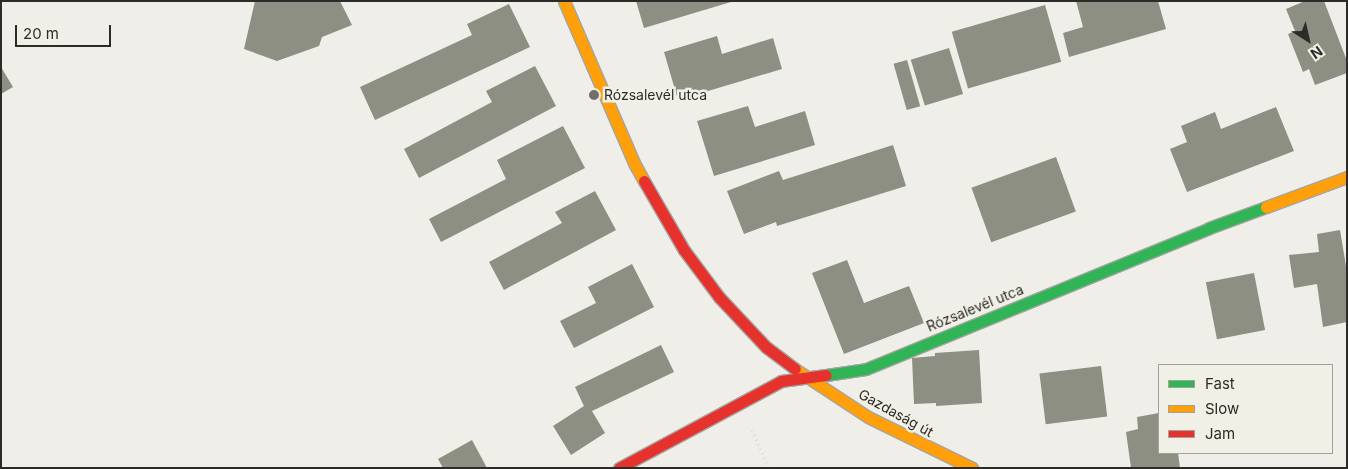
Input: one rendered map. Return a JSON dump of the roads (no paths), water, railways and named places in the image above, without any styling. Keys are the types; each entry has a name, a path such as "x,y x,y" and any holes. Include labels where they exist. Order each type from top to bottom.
{"street":[{"name":"Gazdaság út","path":"564,1 634,163 684,250 718,297 766,347 808,378 868,417 972,468"},
{"name":"Rózsalevél utca","path":"619,468 781,381 866,369 1209,228 1347,176"}],"place":[{"name":"Rózsalevél utca","path":"594,95"}]}
